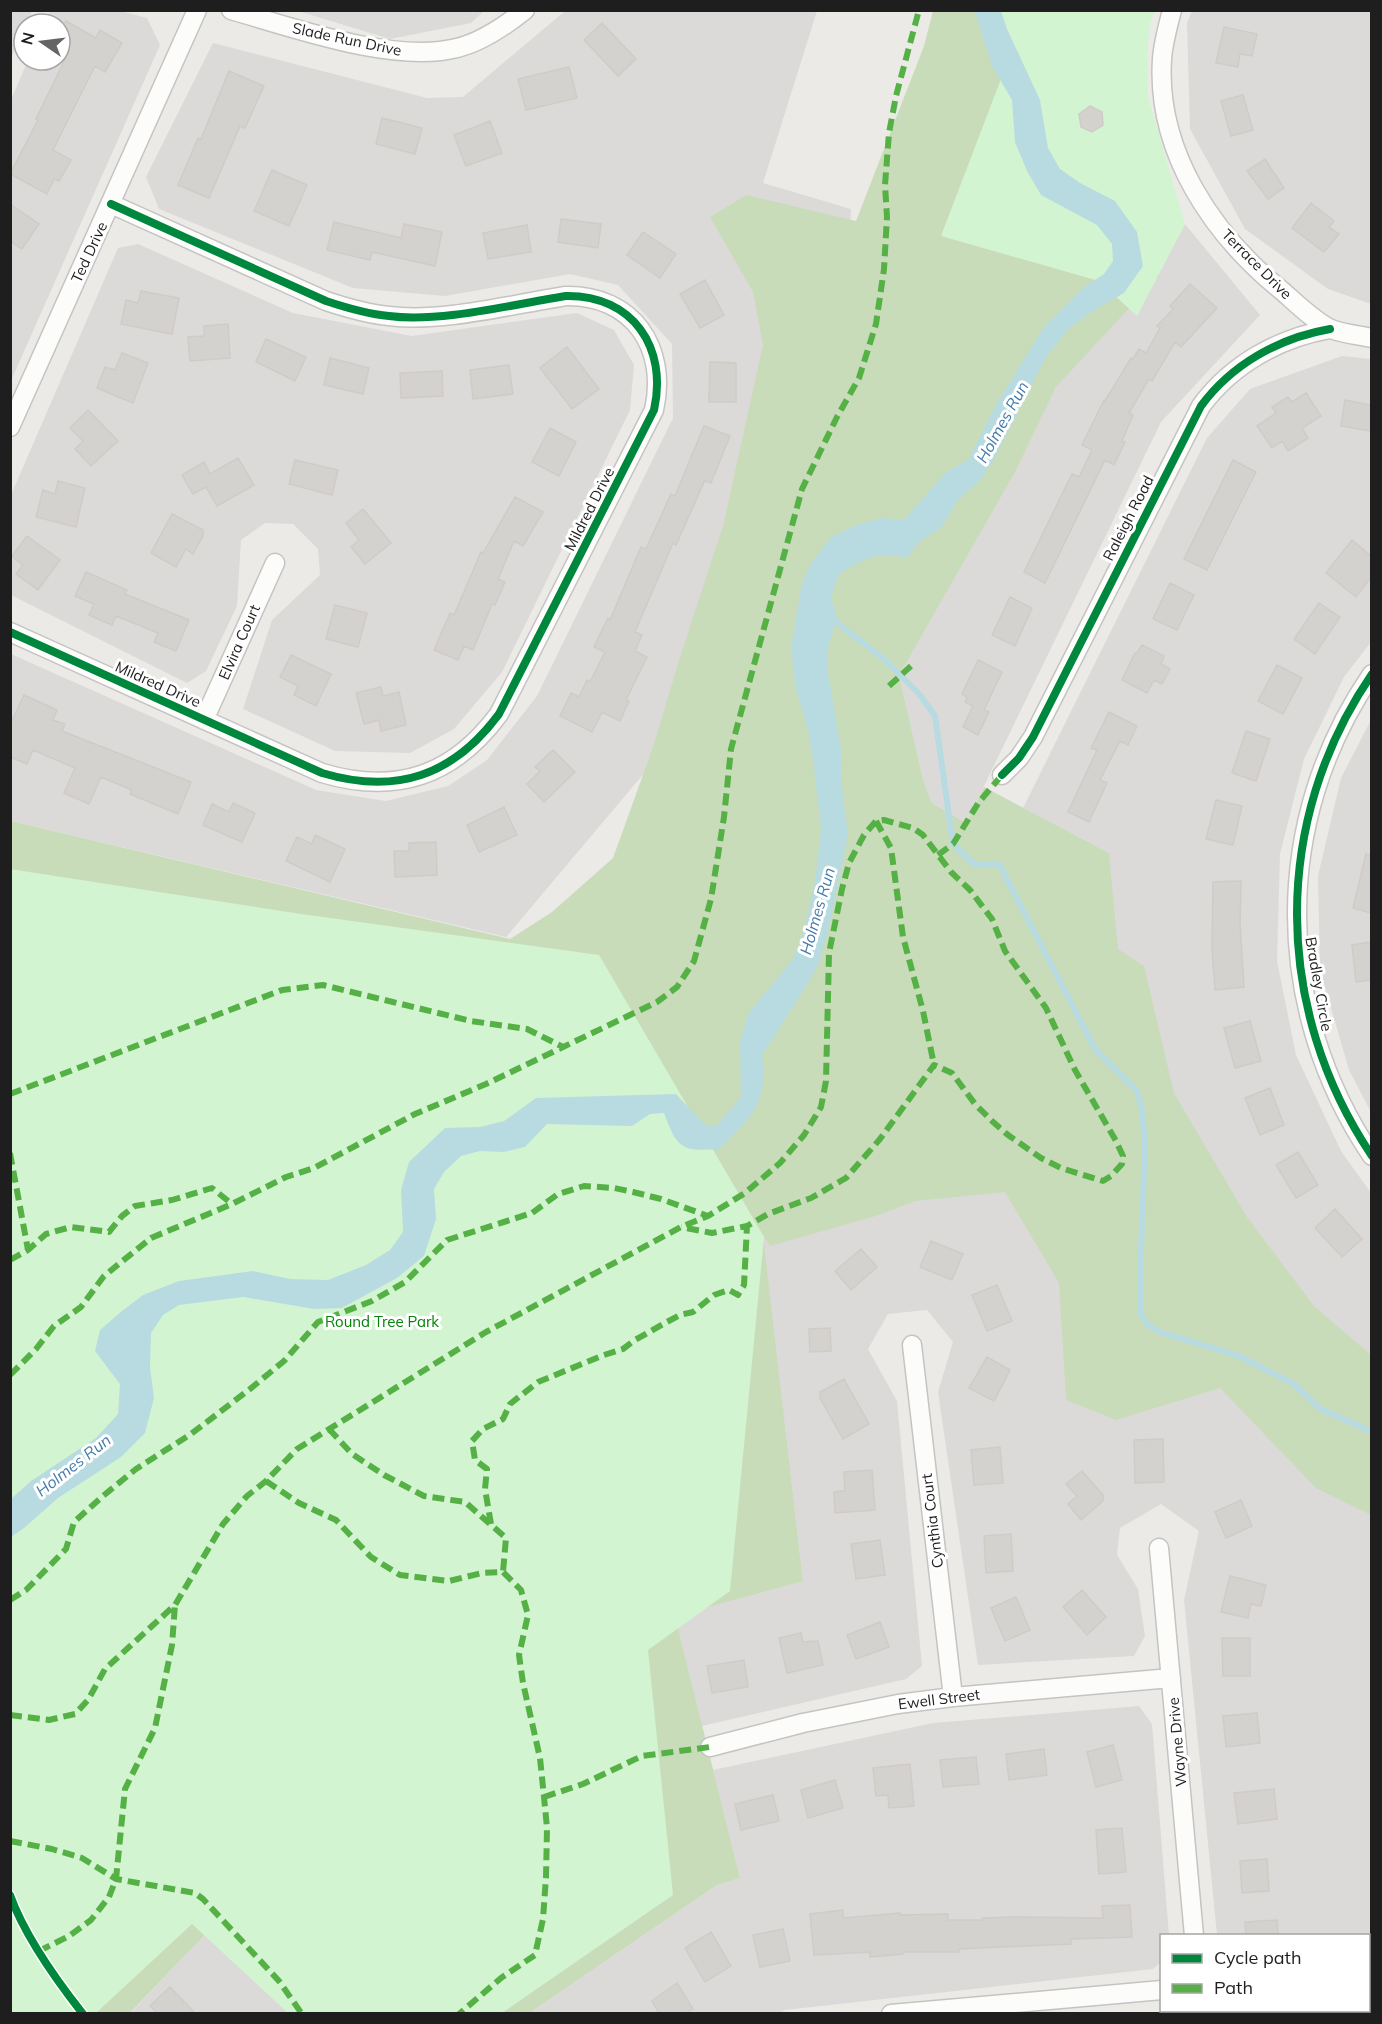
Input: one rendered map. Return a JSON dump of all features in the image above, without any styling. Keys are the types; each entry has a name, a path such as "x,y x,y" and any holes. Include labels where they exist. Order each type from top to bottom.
{"street":[{"name":"Ted Drive","path":"10,427 197,10"},
{"name":"Slade Run Drive","path":"231,10 338,40 399,51 430,53 458,48 487,37 525,10"},
{"name":"Terrace Drive","path":"1172,10 1162,58 1162,91 1166,121 1193,189 1212,219 1237,249 1270,282 1330,328 1371,338"},
{"name":"Mildred Drive","path":"10,633 322,773 366,782 391,782 417,777 443,766 466,752 484,735 499,714 654,410 658,390 656,362 650,343 638,325 622,311 603,301 580,296 566,296 428,317 390,317 357,311 326,301 111,204"},
{"name":"Raleigh Road","path":"1002,775 1033,737 1201,406 1213,390 1235,369 1287,340 1330,328"},
{"name":"Elvira Court","path":"204,720 275,563"},
{"name":"Bradley Circle","path":"1371,674 1335,737 1314,794 1301,855 1296,921 1299,968 1318,1052 1334,1090 1371,1156"},
{"name":"Cynthia Court","path":"912,1345 953,1697"},
{"name":"Wayne Drive","path":"1159,1548 1194,1934"},
{"name":"Ewell Street","path":"710,1747 803,1723 898,1704 1171,1678"},
{"path":"891,2013 1160,1990"}],"shaded area":[{"path":"11,10 32,11 12,12 11,58"},
{"path":"484,10 471,23 390,39 298,11"},
{"path":"120,11 147,18 160,45 10,383 11,100 23,72 72,72 72,12 50,12"},
{"path":"565,11 817,11 763,183 851,209 843,380 646,771 506,937 11,821 11,654 316,790 386,801 448,786 487,760 537,696 673,418 672,344 618,285 570,274 445,296 353,288 159,209 146,177 213,43 427,98 463,97"},
{"path":"1192,11 1371,11 1371,304 1328,289 1245,229 1190,129 1187,23"},
{"path":"1185,224 1260,315 1161,422 966,823 932,803 924,783 899,675 1099,281 1137,315"},
{"path":"138,244 293,313 412,336 577,313 614,330 634,365 630,410 502,672 454,729 410,753 335,751 243,709 272,620 320,575 318,549 293,524 265,523 241,540 237,606 206,671 187,683 11,595 11,495 118,248"},
{"path":"1342,356 1371,359 1371,642 1344,677 1304,759 1280,854 1277,961 1296,1055 1341,1151 1371,1193 1371,2013 1225,2013 1370,2012 1370,1934 1217,1934 1184,1600 1199,1531 1161,1504 1120,1528 1117,1555 1138,1589 1145,1636 1134,1656 978,1665 938,1392 953,1342 927,1310 888,1314 868,1349 897,1401 922,1666 906,1679 702,1726 675,1616 803,1580 760,1215 1109,853 1023,808 1207,438 1250,389"},
{"path":"1371,720 1371,1112 1349,1070 1320,970 1318,876 1341,778"},
{"path":"1139,1706 1152,1724 1169,1934 1160,1934 1160,1963 1153,1969 785,2010 779,2013 528,2014 717,1885 740,1878 713,1770 933,1723"},
{"path":"212,1926 293,2014 130,2014"}],"green space":[{"path":"933,11 1001,11 1032,84 1157,230 1159,276 1056,387 1015,472 899,675 924,783 932,803 966,823 984,787 1109,853 1118,949 1144,966 1174,1093 1247,1217 1314,1306 1371,1355 1371,1515 1316,1488 1220,1388 1116,1420 1066,1400 1059,1283 1005,1192 915,1201 876,1216 770,1246 763,1235 803,1581 675,1616 740,1878 717,1885 528,2014 293,2013 212,1927 130,2013 11,2013 11,821 510,939 552,912 613,858 653,747 723,526 763,345 753,292 710,217 746,195 856,221 924,46"},
{"path":"1001,11 1155,11 1150,24 1148,42 1148,97 1185,224 1137,316 1099,281 941,236 1014,45"},
{"name":"Round Tree Park","path":"10,869 301,914 599,955 764,1237 730,1591 648,1650 673,1895 502,2013 288,2013 192,1924 96,2013 11,2013"}],"water":[{"name":"Holmes Run","path":"975,11 1001,11 1040,100 1048,148 1060,169 1080,183 1115,201 1137,232 1143,266 1124,293 1068,329 1044,360 994,459 980,480 958,500 941,528 920,541 907,558 887,555 871,557 839,574 831,597 837,618 828,647 828,673 841,749 842,787 848,835 828,931 818,965 762,1055 760,1098 749,1118 719,1149 696,1150 677,1141 664,1113 650,1114 632,1126 547,1124 525,1147 504,1152 480,1151 461,1156 444,1172 434,1189 436,1219 424,1256 397,1278 342,1308 314,1309 243,1297 179,1305 163,1315 151,1333 150,1367 154,1398 145,1433 121,1457 58,1498 11,1537 11,1499 31,1481 96,1438 118,1414 120,1384 95,1351 100,1330 143,1295 179,1281 253,1271 290,1279 328,1280 366,1265 390,1250 403,1232 401,1190 409,1162 445,1128 480,1127 504,1121 536,1098 676,1094 705,1125 717,1125 741,1097 740,1043 748,1014 794,958 802,937 815,883 821,829 813,760 808,730 796,689 791,648 802,583 810,565 831,537 859,524 883,518 904,520 946,472 968,460 997,403 1044,327 1083,288 1104,274 1113,261 1112,244 1097,225 1041,195 1027,171 1015,142 1012,100 992,66"}],"building":[{"path":"602,23 636,59 618,76 584,40"},
{"path":"72,24 96,38 100,30 122,43 105,72 95,66 53,150 71,160 59,181 54,179 47,194 10,174 38,120 36,119 59,72 72,72"},
{"path":"1224,27 1257,34 1252,56 1240,54 1238,67 1216,63"},
{"path":"569,67 577,98 526,110 518,79"},
{"path":"229,71 264,86 245,128 240,126 209,198 178,185 198,138 201,139"},
{"path":"1243,95 1253,130 1231,136 1221,101"},
{"path":"1090,106 1102,112 1103,125 1092,132 1081,127 1079,114"},
{"path":"382,118 422,128 415,154 376,144"},
{"path":"490,121 502,153 466,166 454,135"},
{"path":"1265,159 1284,188 1268,199 1247,171"},
{"path":"272,170 307,185 289,226 254,211"},
{"path":"1311,203 1334,221 1329,227 1339,234 1324,252 1292,228"},
{"path":"10,204 39,224 22,249 10,241"},
{"path":"561,219 601,224 598,248 558,242"},
{"path":"334,222 401,238 404,224 442,232 435,266 372,252 370,260 327,250"},
{"path":"527,225 531,252 488,259 483,233"},
{"path":"643,232 676,254 660,278 627,255"},
{"path":"705,280 724,315 700,328 680,294"},
{"path":"1190,284 1217,308 1181,347 1175,342 1152,381 1149,379 1129,413 1133,415 1122,441 1125,442 1114,465 1105,460 1045,583 1024,572 1072,474 1079,477 1092,450 1082,445 1104,400 1139,349 1146,353 1160,328 1157,326 1173,309 1170,306"},
{"path":"141,291 179,298 172,334 121,324 126,300 138,303"},
{"path":"228,324 230,358 190,361 188,337 204,336 204,326"},
{"path":"266,339 306,357 295,381 256,362"},
{"path":"567,347 599,389 572,409 540,368"},
{"path":"122,353 148,363 133,403 97,388 105,367 115,370"},
{"path":"330,358 369,368 363,394 324,385"},
{"path":"710,362 736,363 736,402 709,402"},
{"path":"509,365 513,394 473,399 470,370"},
{"path":"442,371 443,396 401,398 400,373"},
{"path":"1306,393 1321,416 1302,428 1308,438 1288,451 1282,441 1272,448 1257,426 1276,413 1272,407 1288,397 1292,402"},
{"path":"1345,400 1371,405 1371,431 1341,426"},
{"path":"88,410 118,441 91,466 75,449 83,441 70,428"},
{"path":"704,426 730,436 711,483 705,480 676,545 673,543 635,632 642,635 635,651 647,657 626,700 629,701 620,721 602,712 592,732 560,716 571,693 579,697 587,680 590,682 605,652 594,647 608,618 610,620 641,547 646,549 671,494 675,496"},
{"path":"550,428 576,442 559,476 532,462"},
{"path":"238,458 254,485 217,506 206,487 193,494 182,475 204,462 210,474"},
{"path":"295,460 338,470 332,495 289,484"},
{"path":"1233,460 1256,472 1207,570 1184,559"},
{"path":"58,481 85,488 76,527 36,517 43,490 55,494"},
{"path":"515,497 543,512 523,546 514,541 498,579 505,582 495,605 492,604 473,650 464,646 458,660 434,650 450,613 454,615 481,552 483,553"},
{"path":"363,509 391,543 365,564 351,547 359,540 346,523"},
{"path":"172,514 203,530 203,536 193,554 186,549 176,567 151,553"},
{"path":"27,536 60,560 38,590 16,574 23,565 12,556"},
{"path":"1352,540 1371,556 1371,577 1356,597 1326,573"},
{"path":"86,572 127,590 125,594 189,620 176,651 154,642 158,633 116,616 112,625 89,615 94,604 75,596"},
{"path":"1170,583 1194,595 1177,630 1153,619"},
{"path":"1010,597 1032,608 1015,646 992,635"},
{"path":"1319,603 1340,617 1315,654 1294,639"},
{"path":"335,605 367,613 358,647 326,639"},
{"path":"1142,645 1164,656 1161,664 1170,669 1162,684 1154,680 1147,693 1122,680 1135,653"},
{"path":"291,655 331,674 316,706 294,695 298,686 280,677"},
{"path":"978,660 1002,672 984,710 989,712 978,735 963,727 973,706 965,702 967,697 962,694"},
{"path":"1277,665 1302,678 1283,714 1258,701"},
{"path":"381,687 383,696 399,692 406,725 381,731 379,720 364,724 356,693"},
{"path":"24,695 57,710 53,720 65,724 62,731 191,782 178,814 130,794 132,790 101,777 89,804 64,793 75,768 33,750 27,764 10,757 10,725"},
{"path":"1109,712 1137,726 1128,745 1120,741 1100,780 1107,783 1089,822 1068,812 1097,750 1091,748"},
{"path":"1246,731 1270,739 1256,781 1232,773"},
{"path":"553,750 575,772 544,802 527,784 540,771 535,767"},
{"path":"1216,800 1242,806 1233,845 1206,839"},
{"path":"233,803 255,813 242,842 203,825 212,804 229,812"},
{"path":"504,807 517,835 479,852 467,825"},
{"path":"315,835 345,849 330,882 286,861 297,837 312,844"},
{"path":"436,842 437,875 395,877 394,851 409,851 409,843"},
{"path":"1366,854 1371,855 1371,913 1353,908"},
{"path":"1241,881 1240,924 1244,987 1215,990 1212,949 1213,882"},
{"path":"1371,942 1371,980 1356,982 1352,945"},
{"path":"1250,1021 1261,1061 1235,1068 1224,1028"},
{"path":"1270,1088 1284,1125 1260,1135 1245,1098"},
{"path":"1298,1152 1318,1185 1296,1198 1276,1165"},
{"path":"1335,1209 1362,1239 1342,1257 1315,1228"},
{"path":"931,1241 963,1254 952,1280 920,1267"},
{"path":"861,1249 877,1267 851,1290 835,1271"},
{"path":"997,1285 1012,1321 987,1331 972,1295"},
{"path":"830,1328 831,1351 810,1352 809,1329"},
{"path":"987,1357 1010,1370 994,1401 969,1388"},
{"path":"844,1379 869,1424 843,1439 820,1398 820,1392"},
{"path":"1163,1439 1164,1482 1135,1483 1134,1440"},
{"path":"1000,1447 1003,1483 974,1485 971,1450"},
{"path":"872,1470 875,1510 835,1513 834,1492 845,1491 844,1472"},
{"path":"1082,1471 1103,1495 1103,1501 1081,1520 1068,1504 1077,1496 1066,1484"},
{"path":"1241,1500 1252,1526 1226,1538 1215,1512"},
{"path":"1011,1534 1013,1571 986,1573 984,1536"},
{"path":"880,1540 885,1575 856,1579 851,1544"},
{"path":"1230,1576 1266,1585 1261,1606 1251,1604 1248,1618 1221,1612"},
{"path":"1082,1590 1106,1617 1087,1635 1063,1607"},
{"path":"1016,1597 1030,1630 1005,1641 991,1608"},
{"path":"880,1622 889,1647 856,1659 847,1635"},
{"path":"801,1633 803,1642 818,1641 823,1665 787,1673 779,1638"},
{"path":"1222,1638 1250,1638 1250,1676 1223,1676"},
{"path":"744,1660 748,1687 712,1693 707,1666"},
{"path":"1257,1713 1260,1743 1226,1747 1223,1716"},
{"path":"1113,1745 1122,1780 1096,1787 1087,1752"},
{"path":"1044,1749 1047,1775 1009,1780 1006,1754"},
{"path":"976,1757 979,1784 943,1787 940,1760"},
{"path":"910,1764 914,1806 889,1808 888,1795 876,1796 873,1768"},
{"path":"835,1780 843,1808 808,1818 801,1790"},
{"path":"1274,1789 1277,1819 1238,1824 1234,1793"},
{"path":"773,1795 779,1821 741,1830 735,1804"},
{"path":"1122,1828 1126,1872 1099,1874 1096,1830"},
{"path":"1267,1859 1269,1891 1242,1893 1240,1861"},
{"path":"1130,1905 1132,1937 1071,1939 1071,1944 959,1949 959,1952 903,1952 903,1954 870,1957 870,1952 814,1955 810,1914 843,1910 843,1918 900,1913 900,1915 948,1914 948,1920 1013,1917 1103,1918 1102,1906"},
{"path":"1277,1920 1278,1934 1246,1934 1245,1922"},
{"path":"783,1929 790,1961 760,1967 753,1935"},
{"path":"711,1932 731,1966 705,1982 685,1948"},
{"path":"677,1983 693,2009 685,2013 659,2013 652,2001"},
{"path":"170,1987 195,2013 157,2013 150,2006"}],"waterway":[{"path":"831,618 884,659 920,695 935,716 953,844 974,864 999,864 1095,1049 1137,1091 1142,1110 1145,1144 1140,1313 1148,1325 1160,1332 1239,1356 1294,1384 1319,1408 1372,1432"}],"marked path":[{"path":"10,1375 36,1349 54,1326 81,1307 104,1276 151,1238 232,1204 286,1177 314,1168 415,1114 486,1084 657,1002 677,987 694,961 711,899 724,817 731,749 802,489 859,378 876,324 884,269 887,217 885,185 889,133 896,96 919,10"},
{"path":"889,686 911,666"},
{"path":"938,855 953,844 979,802 1002,775"},
{"path":"10,1715 49,1720 75,1714 88,1700 105,1669 175,1605 223,1524 247,1496 266,1481 297,1449 486,1332 681,1227 708,1216 745,1193 780,1163 804,1135 821,1107 826,1081 829,953 849,863 864,835 876,821 884,820 913,828 923,835 951,872 970,890 992,919 1005,951 1046,1008 1075,1070 1116,1141 1123,1156 1122,1164 1103,1181 1061,1168 1041,1158 992,1121 975,1104 952,1073 934,1065 880,1139 846,1178 811,1198 768,1214 747,1226 712,1233 681,1227"},
{"path":"876,821 891,848 903,937 923,1011 934,1065"},
{"path":"10,1094 282,990 323,985 471,1021 527,1029 563,1047"},
{"path":"10,1153 28,1250"},
{"path":"10,1600 26,1590 66,1549 74,1522 103,1496 136,1469 191,1434 250,1389 284,1361 318,1322 372,1301 405,1282 447,1240 532,1213 558,1194 584,1186 633,1192 661,1199 708,1216"},
{"path":"10,1260 28,1250 46,1234 71,1227 109,1232 122,1216 135,1206 172,1200 212,1188 232,1204"},
{"path":"491,1524 485,1489 487,1469 475,1460 472,1441 483,1429 503,1419 510,1404 538,1382 623,1349 680,1315 693,1312 714,1295 729,1290 738,1295 744,1285 747,1226"},
{"path":"329,1429 352,1454 384,1475 424,1496 465,1502 506,1538 503,1572"},
{"path":"266,1481 299,1503 336,1520 371,1557 400,1575 449,1581 482,1573 503,1572 521,1590 528,1615 519,1655 540,1758 547,1828 543,1919 535,1955 501,1978 459,2014"},
{"path":"39,1951 69,1936 91,1920 109,1897 116,1879 125,1789 155,1728 172,1645 175,1605"},
{"path":"544,1797 583,1784 642,1756 710,1747"},
{"path":"10,1841 52,1849 82,1858 116,1879 195,1893 279,1981 302,2014"}],"cycle path":[{"path":"10,632 322,773 374,782 421,775 442,766 462,752 499,714 654,410 657,387 656,366 650,346 640,329 627,315 610,305 590,298 566,296 477,312 431,317 365,312 326,301 111,204"},
{"path":"1002,775 1019,758 1033,737 1201,406 1227,378 1258,355 1293,339 1330,329"},
{"path":"1372,674 1339,731 1315,791 1302,852 1297,915 1302,978 1316,1039 1339,1099 1372,1156"},
{"path":"10,1895 42,1957 83,2014"}]}
